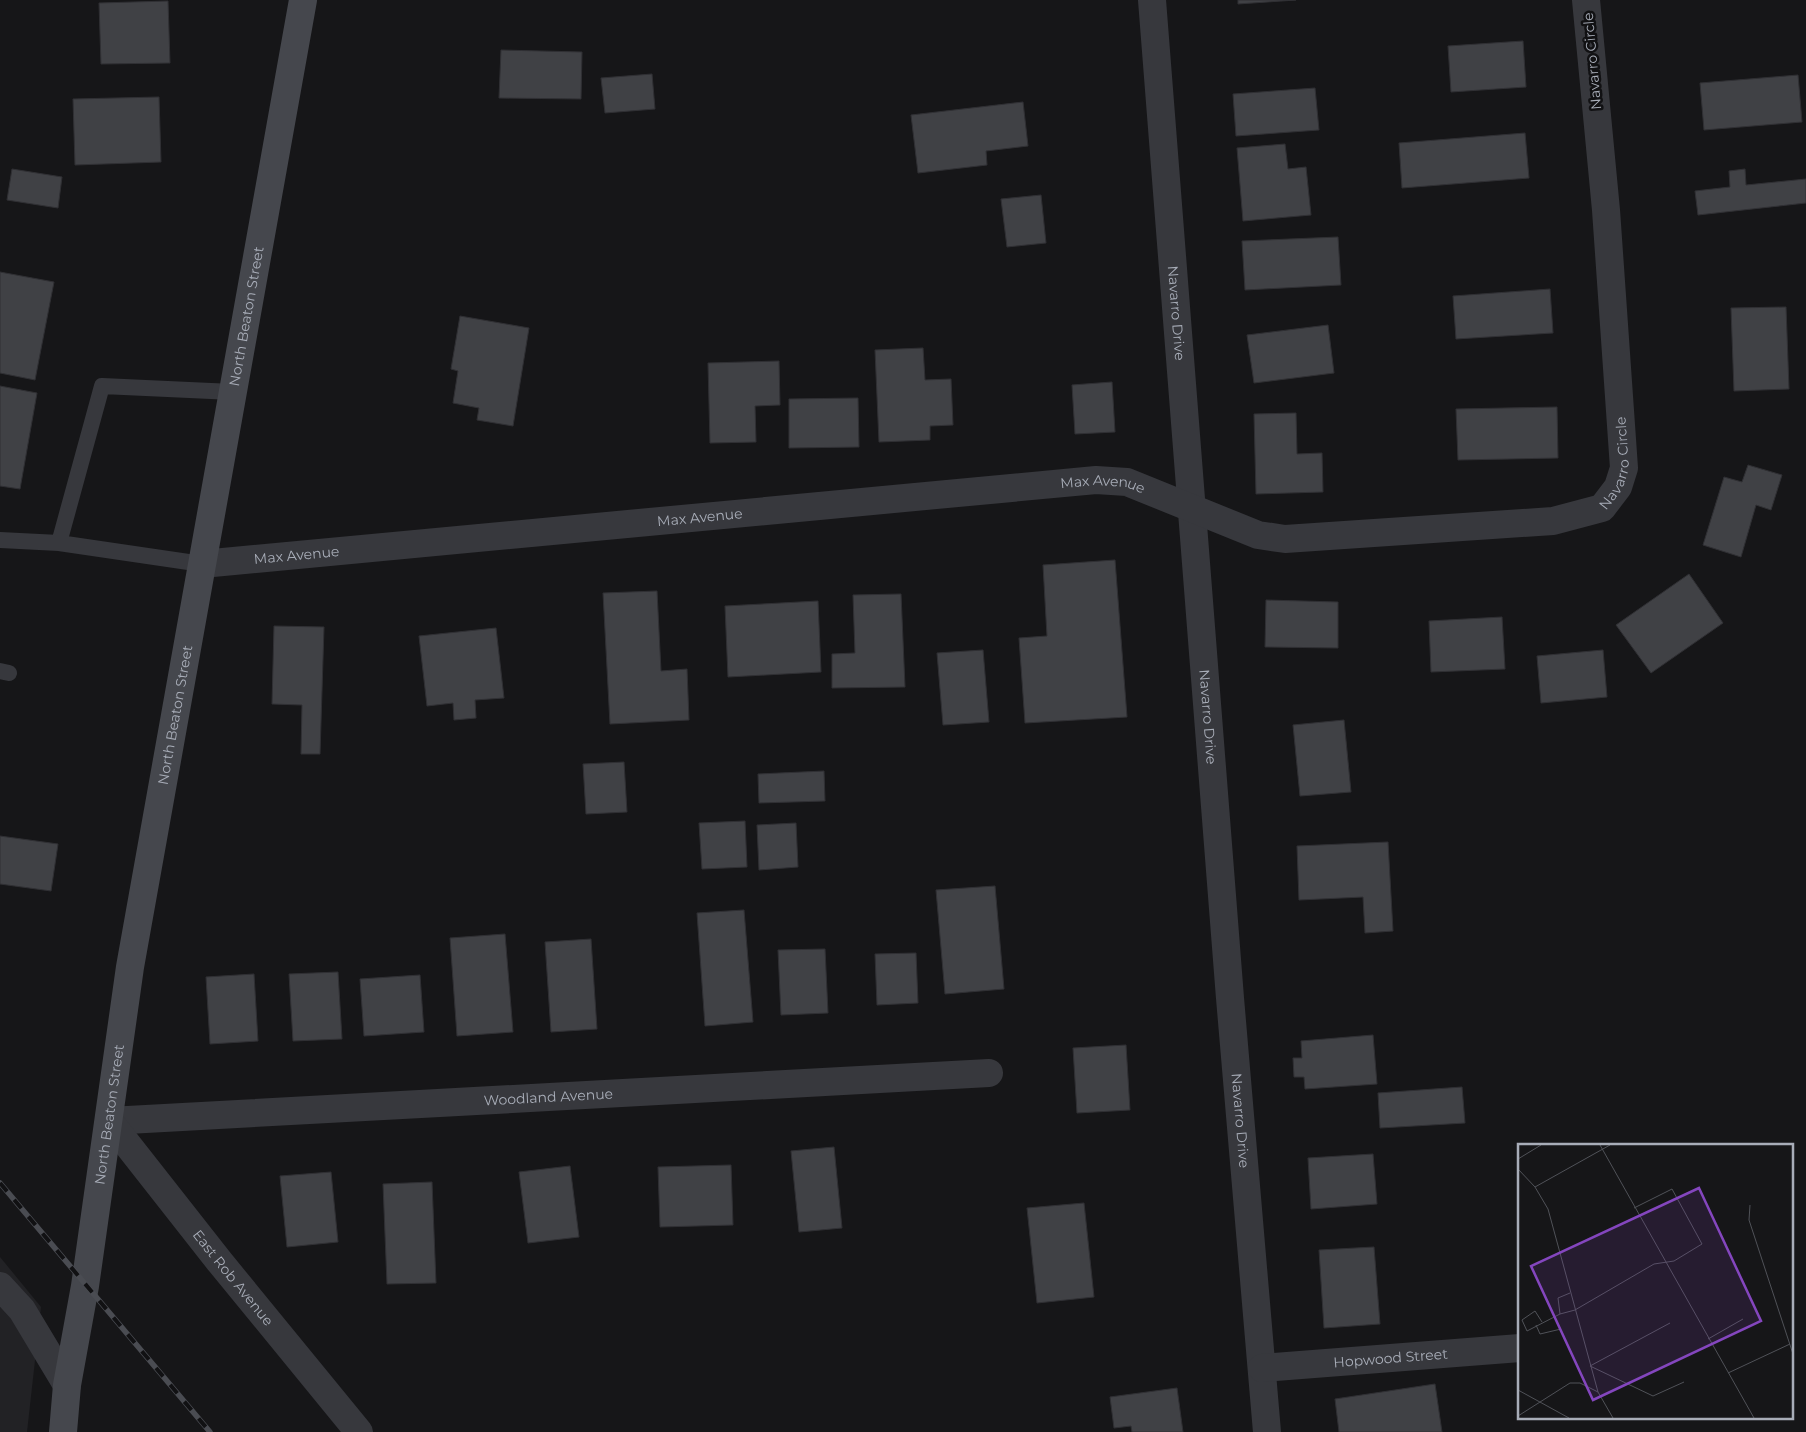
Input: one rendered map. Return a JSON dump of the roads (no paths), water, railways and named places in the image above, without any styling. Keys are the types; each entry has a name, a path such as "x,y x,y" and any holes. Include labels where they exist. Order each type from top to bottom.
{"main road":[{"name":"North Beaton Street","path":"63,1432 67,1385 85,1286 130,967 303,0"}],"street":[{"name":"Navarro Drive","path":"1152,0 1231,1017 1267,1432"},
{"name":"Navarro Circle","path":"1192,509 1258,535 1285,539 1553,521 1602,508 1608,501 1618,488 1624,468 1606,210 1586,0"},
{"name":"Max Avenue","path":"202,564 1096,480 1127,482 1192,509"},
{"name":"Woodland Avenue","path":"109,1121 988,1072"},
{"name":"East Rob Avenue","path":"109,1121 219,1261 359,1432"},
{"path":"0,1286 22,1310 67,1385"},
{"name":"Hopwood Street","path":"1262,1368 1518,1348"}],"lane":[{"path":"59,543 102,386 233,392"},
{"path":"0,540 59,543 202,564"}],"railway":[{"path":"0,1183 210,1432"}]}
